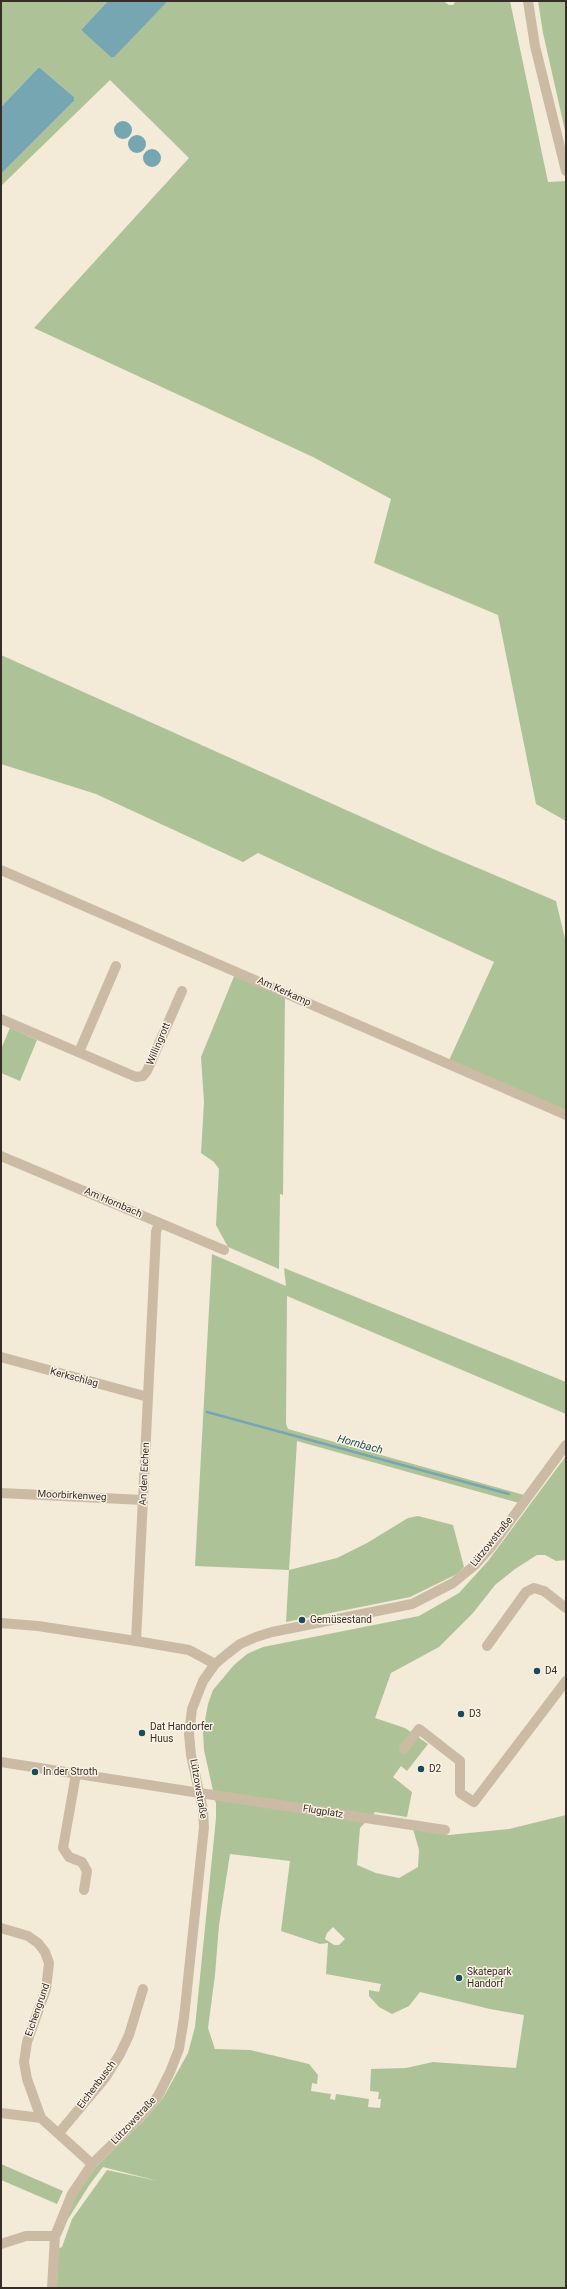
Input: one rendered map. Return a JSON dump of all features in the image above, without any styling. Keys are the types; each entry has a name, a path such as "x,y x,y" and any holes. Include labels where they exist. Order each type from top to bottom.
{"street":[{"path":"528,1 535,46 566,171"},
{"name":"Am Kerkamp","path":"1,870 566,1115"},
{"path":"78,1052 116,966"},
{"name":"Willingrott","path":"1,1019 136,1077 143,1076 147,1071 182,991"},
{"name":"Am Hornbach","path":"1,1156 159,1224 224,1250"},
{"name":"An den Eichen","path":"136,1642 156,1232 159,1224"},
{"name":"Kerkschlag","path":"1,1357 148,1397"},
{"name":"Lützowstraße","path":"52,2288 55,2236 72,2194 92,2164 158,2096 179,2049 184,2018 204,1827 200,1793 190,1746 190,1722 196,1697 203,1681 215,1664 240,1644 256,1637 272,1632 412,1604 453,1583 475,1565 487,1551 566,1445"},
{"name":"Moorbirkenweg","path":"1,1493 143,1500"},
{"path":"487,1646 526,1592 534,1588 544,1591 566,1608"},
{"path":"1,1624 38,1626 189,1650 215,1664"},
{"path":"404,1749 419,1729 460,1761 460,1793 474,1802 566,1681"},
{"name":"Flugplatz","path":"1,1762 445,1830"},
{"path":"76,1774 63,1848 69,1857 82,1862 87,1871 84,1890"},
{"name":"Eichengrund","path":"1,1928 28,1936 38,1943 45,1952 49,1963 46,1989 27,2042 24,2062 27,2080 41,2118 92,2164"},
{"name":"Eichenbusch","path":"59,2133 105,2078 120,2054 129,2035 143,1988"},
{"path":"1,2113 41,2118"},
{"path":"1,2244 26,2236 55,2236"}],"green space":[{"path":"1,1 108,1 81,30 113,57 168,1 443,1 449,5 453,5 456,1 510,1 548,182 566,181 566,821 536,804 498,615 374,563 391,499 313,457 34,328 189,158 110,80 1,186 1,174 74,101 74,97 39,67 1,107"},
{"path":"538,1 566,1 566,135 543,33"},
{"path":"1,655 433,849 556,901 566,943 566,1113 446,1067 494,962 258,853 243,862 96,794 1,764"},
{"path":"235,974 285,995 283,1195 280,1194 279,1269 228,1247 216,1225 219,1169 214,1162 201,1153 204,1102 201,1057"},
{"path":"10,1028 37,1040 20,1081 1,1073 1,1049"},
{"path":"212,1254 286,1286 284,1268 566,1382 566,1414 287,1296 286,1424 288,1429 524,1495 519,1503 297,1441 289,1570 195,1566"},
{"path":"566,1456 566,1560 556,1561 545,1555 537,1555 515,1569 495,1585 473,1613 439,1647 391,1673 375,1718 405,1728 428,1744 407,1771 401,1766 393,1777 412,1792 407,1817 375,1812 360,1828 357,1865 376,1873 399,1878 418,1867 419,1850 413,1829 449,1835 509,1829 566,1815 566,2288 57,2288 58,2249 62,2247 72,2219 107,2170 158,2181 103,2167 90,2184 68,2219 60,2238 62,2228 75,2197 96,2167 143,2121 163,2098 188,2053 195,2027 216,1818 216,1804 204,1750 203,1731 208,1704 213,1690 234,1665 247,1654 263,1647 419,1616 459,1593 488,1561","holes":["230,1854 290,1861 281,1931 320,1944 328,1943 326,1974 381,1984 379,1992 369,1990 369,1996 379,2007 392,2014 409,2006 420,1992 490,2009 524,2015 516,2068 433,2062 406,2068 371,2069 370,2091 379,2092 378,2099 381,2099 380,2108 368,2107 369,2099 336,2094 335,2100 330,2099 331,2094 311,2091 312,2083 317,2084 318,2075 309,2064 250,2050 215,2049 208,2028 215,1975 219,1925","333,1927 345,1939 339,1945 334,1945 325,1939 327,1933"]},
{"path":"418,1516 453,1525 464,1567 457,1574 410,1597 286,1622 289,1570 337,1558 367,1543 408,1518"},
{"path":"1,2164 63,2191 57,2204 1,2180"}],"water":[{"path":"108,1 168,1 114,57 111,57 81,30"},
{"path":"39,67 74,97 74,101 1,174 1,107"},
{"path":"119,121 127,121 132,126 130,137 127,139 119,139 114,134 114,126"},
{"path":"137,135 143,138 146,144 143,150 137,153 131,150 128,144 131,138"},
{"path":"152,149 158,152 161,158 158,164 152,167 146,164 143,158 146,152"}],"waterway":[{"name":"Hornbach","path":"207,1412 509,1494"}],"place":[{"name":"Gemüsestand","path":"302,1620"},
{"name":"D4","path":"537,1671"},
{"name":"D3","path":"461,1714"},
{"name":"Dat Handorfer Huus","path":"142,1733"},
{"name":"D2","path":"421,1769"},
{"name":"In der Stroth","path":"35,1772"},
{"name":"Skatepark Handorf","path":"459,1978"}]}
